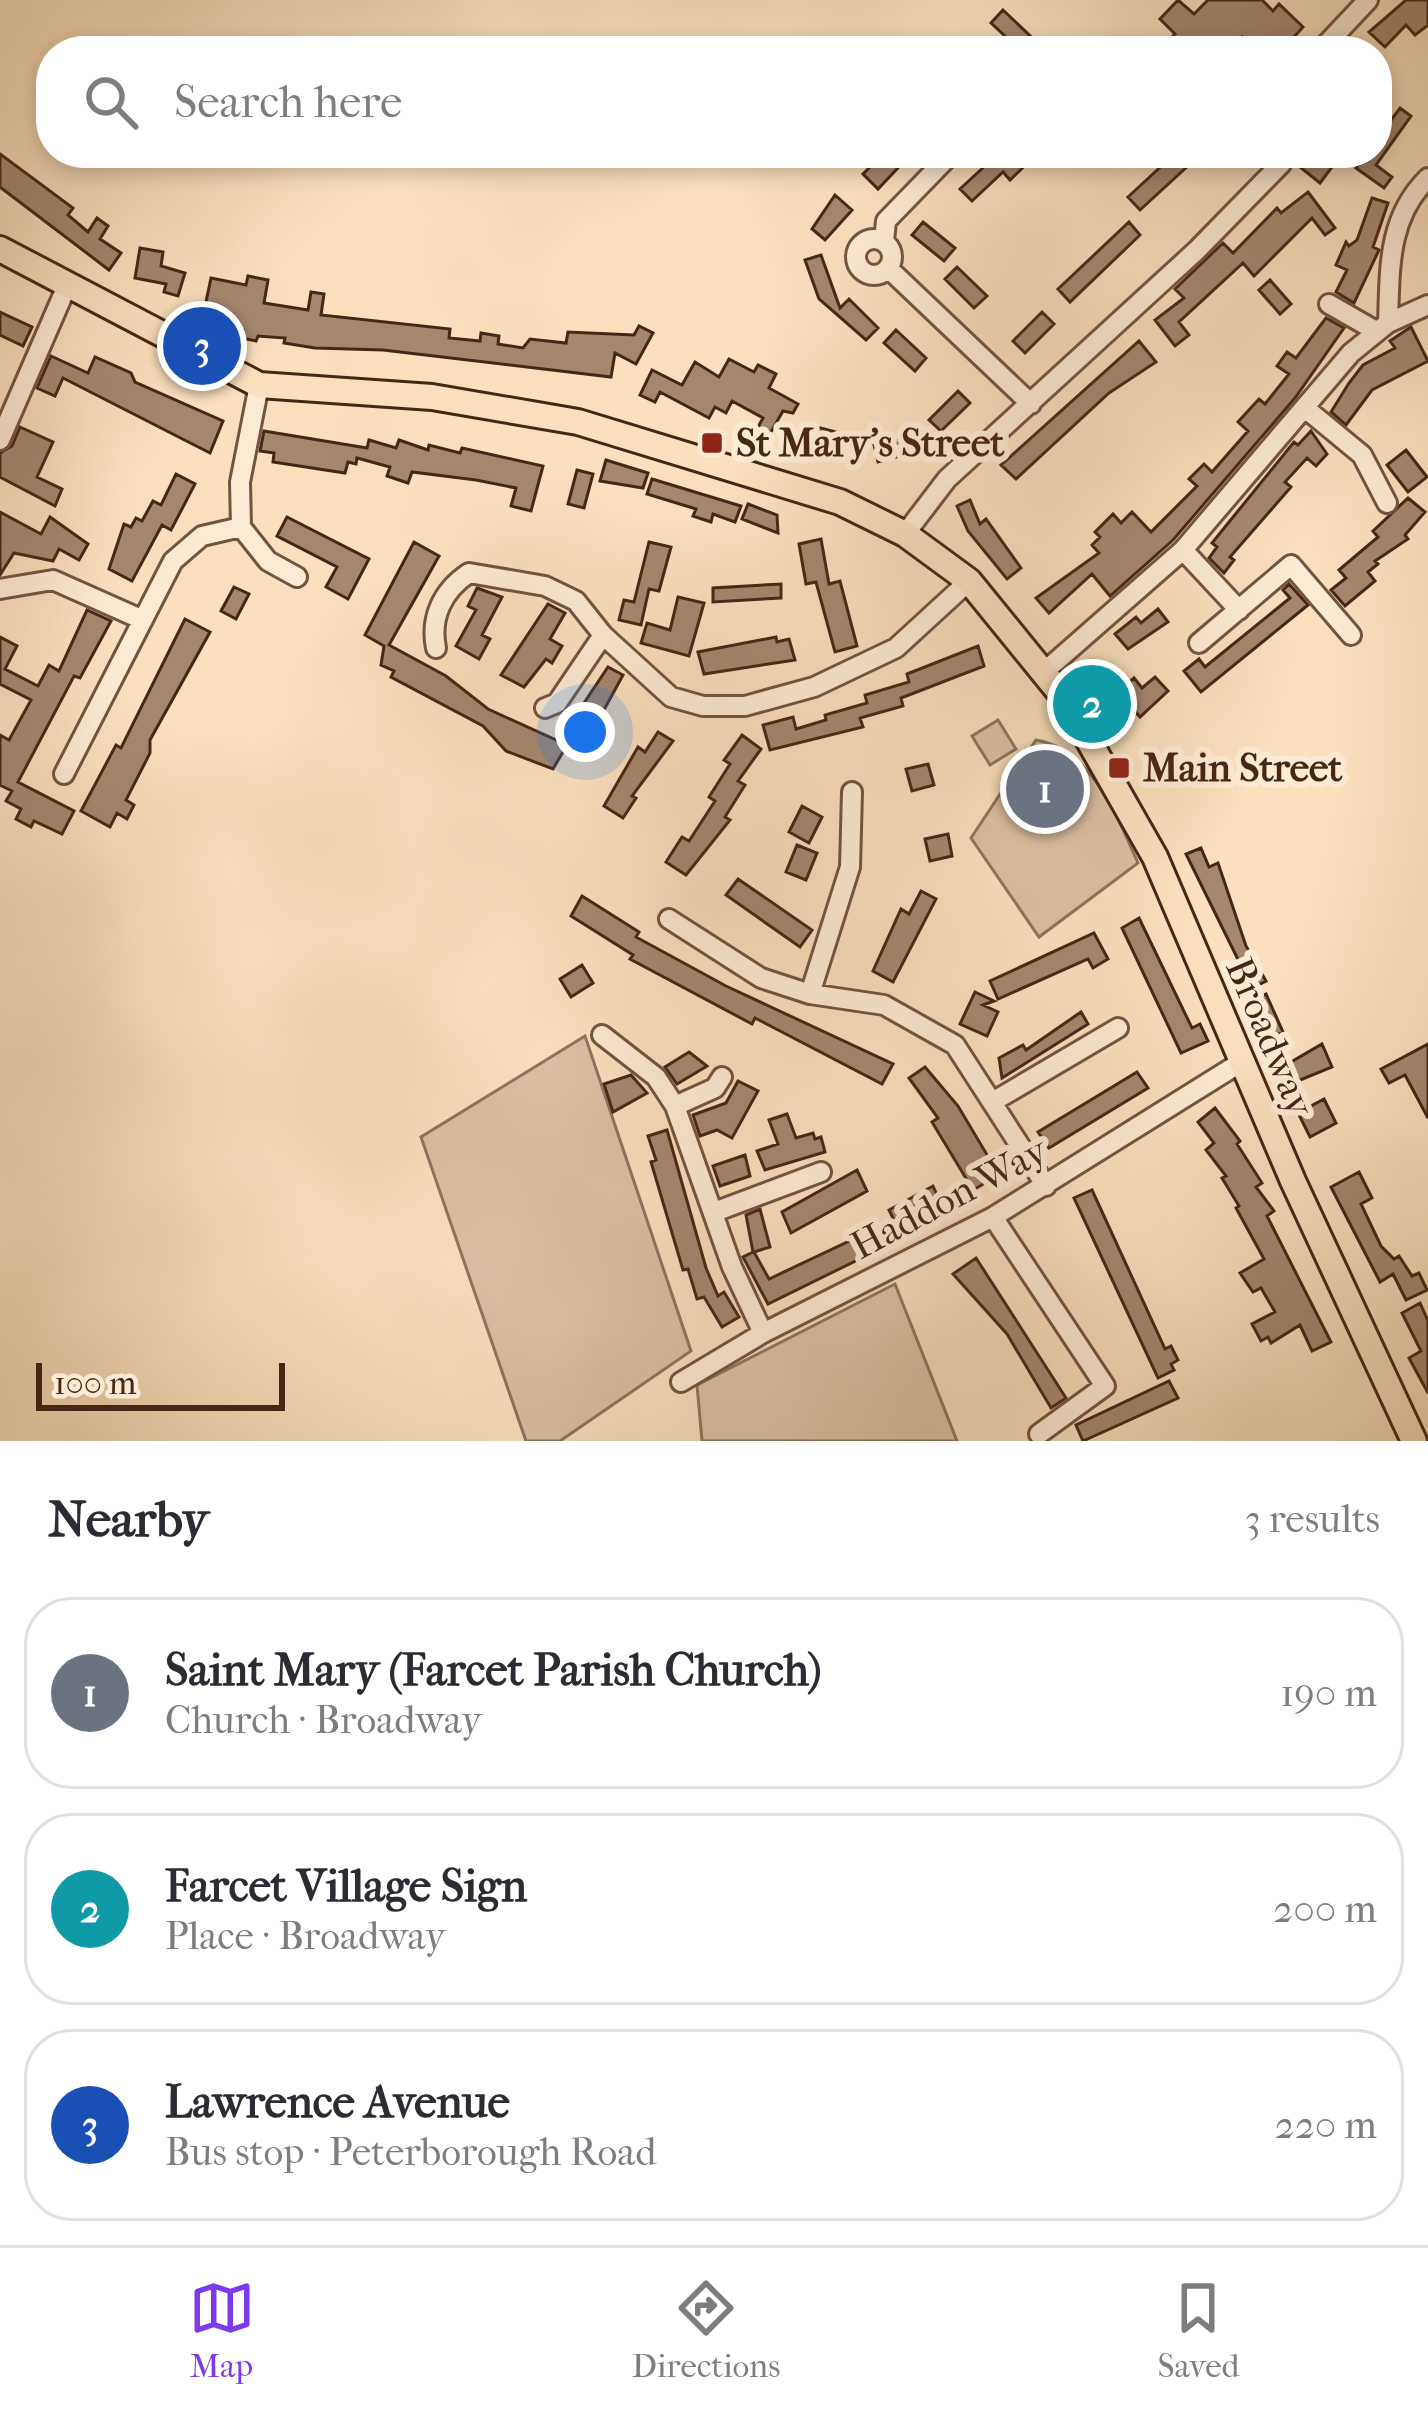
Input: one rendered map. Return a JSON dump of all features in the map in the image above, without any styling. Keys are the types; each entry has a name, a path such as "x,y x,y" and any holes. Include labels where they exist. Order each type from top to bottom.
{"main road":[{"path":"0,249 65,288 259,386"},
{"name":"Broadway","path":"259,386 530,410 840,502 905,534 970,581 1046,671 1155,857 1414,1441"}],"street":[{"path":"1334,36 1368,0"},
{"path":"884,242 861,244 856,261 872,276 889,268 892,257 884,242 886,221 937,168"},
{"path":"905,534 947,479 1197,250 1278,168"},
{"path":"1382,327 1396,228 1404,205 1428,178"},
{"path":"889,268 1031,404"},
{"path":"4,447 65,288"},
{"path":"1329,304 1382,327"},
{"path":"1046,671 1183,550 1382,327 1426,311"},
{"path":"259,386 240,482 241,527 268,561 297,577"},
{"path":"1305,408 1362,455 1387,503"},
{"path":"988,441 1004,455"},
{"path":"64,774 185,547 202,536 241,527"},
{"path":"1183,550 1239,610"},
{"path":"1199,643 1291,565 1351,635"},
{"path":"436,648 431,624 453,584 469,574 545,586 576,601 603,635 671,697 702,712 810,688 896,649 970,581"},
{"path":"0,589 53,580 143,620"},
{"path":"545,708 557,703 603,635"},
{"path":"810,994 850,867 852,792"},
{"path":"669,919 761,978 810,994 884,1005 955,1045 1046,1186"},
{"path":"994,1101 1108,1028"},
{"path":"608,1045 656,1078 675,1106 717,1210 733,1268 763,1333"},
{"name":"Haddon Way","path":"680,1382 763,1333 993,1217 1243,1061"},
{"path":"675,1106 715,1088 722,1077"},
{"path":"717,1210 798,1172 821,1172"},
{"path":"993,1217 1105,1385 1039,1434"}],"shaded area":[{"path":"998,720 1016,749 990,765 972,736"},
{"path":"1036,740 1056,746 1087,771 1111,806 1138,863 1039,937 971,838"},
{"path":"585,1036 691,1351 560,1441 526,1441 421,1137"},
{"path":"895,1284 957,1441 702,1441 697,1385"}],"building":[{"path":"1178,0 1194,14 1208,0 1262,0 1273,11 1279,4 1303,27 1295,36 1173,36 1160,19"},
{"path":"1406,0 1428,0 1428,25 1415,35 1406,25 1392,40 1369,32"},
{"path":"1003,10 1030,36 1005,36 991,23"},
{"path":"1400,108 1411,116 1392,143 1392,119"},
{"path":"0,154 73,208 68,215 88,232 97,218 108,226 100,239 121,253 109,270 0,187"},
{"path":"869,168 898,168 878,189 863,174"},
{"path":"983,168 1022,168 1010,180 1003,172 972,201 960,189"},
{"path":"1159,168 1186,168 1140,210 1128,197"},
{"path":"1301,168 1331,168 1320,183"},
{"path":"1356,168 1380,168 1392,177 1384,188"},
{"path":"1308,192 1335,228 1325,235 1312,218 1254,276 1243,263 1179,322 1189,335 1175,346 1155,320 1184,298 1175,289 1223,243 1233,253 1277,208 1281,213"},
{"path":"835,195 852,210 825,240 812,229"},
{"path":"1372,198 1388,203 1373,247 1379,250 1354,303 1336,292 1347,270 1336,265 1346,242 1349,246 1357,240"},
{"path":"923,222 955,248 944,261 912,235"},
{"path":"1129,222 1140,235 1070,302 1058,289"},
{"path":"140,248 163,252 161,266 185,273 178,296 164,292 166,284 135,278"},
{"path":"821,255 840,308 849,299 878,328 866,340 819,299 805,260"},
{"path":"957,267 987,296 974,308 945,279"},
{"path":"248,276 268,280 264,303 308,310 311,292 324,294 321,315 450,329 449,338 480,341 481,333 499,336 498,344 523,348 530,339 566,343 568,332 634,335 639,326 653,333 636,364 615,353 611,377 383,350 315,348 284,343 285,338 258,336 256,341 242,338 243,330 221,325 222,320 203,316 211,278 246,285"},
{"path":"1270,280 1291,304 1280,314 1259,290"},
{"path":"0,312 32,327 23,346 0,335"},
{"path":"1042,312 1054,324 1025,353 1013,341"},
{"path":"1326,318 1344,328 1295,398 1173,540 1110,596 1092,574 1049,613 1036,598 1099,553 1092,545 1100,537 1095,532 1113,514 1121,523 1132,512 1151,532 1197,486 1189,479 1204,464 1212,472 1248,431 1238,422 1259,399 1265,404 1289,374 1277,366 1287,352 1296,358"},
{"path":"1411,327 1428,361 1372,390 1346,425 1331,412 1349,383 1363,365 1395,348 1390,341"},
{"path":"896,330 926,358 915,371 884,343"},
{"path":"1139,341 1156,362 1109,393 1016,479 1001,465"},
{"path":"51,356 88,373 95,357 131,373 135,382 223,421 210,453 63,378 55,396 37,388"},
{"path":"729,359 754,372 758,365 776,374 769,388 798,404 793,413 783,411 759,453 747,447 763,418 732,401 726,413 715,407 709,418 660,392 655,402 640,395 652,370 682,385 695,362 719,377"},
{"path":"958,391 970,403 941,431 929,420"},
{"path":"805,424 844,434 839,451 800,439"},
{"path":"20,427 53,442 37,477 62,489 55,506 0,477 0,453 12,446"},
{"path":"264,431 367,448 369,440 396,448 399,440 428,450 429,445 460,453 462,448 543,466 531,511 511,506 516,488 476,480 412,472 408,483 387,476 390,467 357,458 356,464 348,462 345,473 273,462 274,453 260,451"},
{"path":"1311,431 1327,454 1316,466 1307,458 1285,482 1291,487 1230,557 1234,560 1224,573 1209,558 1217,547 1212,543 1294,442 1298,445"},
{"path":"913,434 918,451 878,462 874,445"},
{"path":"1406,450 1427,477 1408,492 1387,465"},
{"path":"606,460 648,473 643,488 600,481"},
{"path":"577,470 593,474 584,508 568,504"},
{"path":"176,474 195,484 171,530 162,525 132,581 109,569 124,524 131,527 136,518 142,521 153,501 161,505"},
{"path":"652,479 741,506 735,522 713,514 711,522 693,516 696,509 647,494"},
{"path":"1408,498 1425,512 1405,535 1408,539 1375,561 1378,564 1368,572 1375,581 1345,606 1331,590 1346,578 1339,570 1378,537 1373,531"},
{"path":"970,500 980,524 986,519 1021,568 1007,579 968,531 957,506"},
{"path":"748,504 777,515 778,533 742,519"},
{"path":"0,512 41,534 50,517 88,544 79,560 59,549 53,561 14,553 0,575"},
{"path":"287,517 369,559 348,599 326,587 337,567 277,536"},
{"path":"821,539 829,584 840,581 857,646 835,652 816,582 806,584 799,544"},
{"path":"414,542 439,556 389,645 446,676 488,709 567,745 553,769 506,751 483,726 391,677 394,671 381,665 384,646 365,635"},
{"path":"649,542 671,547 659,591 649,589 641,625 619,620 624,600 634,602"},
{"path":"781,584 781,598 713,602 713,588"},
{"path":"1289,584 1308,605 1201,692 1184,671 1199,659 1205,667 1290,598 1283,590"},
{"path":"234,587 249,594 236,619 221,611"},
{"path":"477,588 502,597 482,635 490,639 479,659 456,646 476,610 468,606"},
{"path":"678,597 704,603 689,656 641,643 647,623 670,630"},
{"path":"548,604 565,613 550,639 562,646 552,663 546,659 524,687 501,675"},
{"path":"1158,609 1168,622 1128,649 1115,634 1136,617 1141,623"},
{"path":"87,610 111,621 80,678 74,676 18,782 74,811 62,834 34,821 31,827 16,819 21,809 6,801 12,791 0,785 0,735 9,740 31,700 0,684 0,637 17,646 5,669 38,686 49,665 59,671"},
{"path":"185,619 210,632 150,740 150,753 126,800 134,805 127,819 117,813 110,827 81,811 116,745 121,748"},
{"path":"776,637 777,642 789,639 795,660 704,674 698,652"},
{"path":"978,646 984,666 901,698 903,706 860,718 863,727 770,750 763,725 793,717 796,729 826,720 825,715 867,703 865,695 909,682 907,674"},
{"path":"608,667 623,675 587,741 566,730"},
{"path":"1155,677 1168,691 1140,717 1118,692 1134,678 1142,688"},
{"path":"658,732 673,741 632,796 636,798 623,818 604,806 638,747 645,752"},
{"path":"742,735 761,749 738,781 745,785 725,817 730,820 686,875 666,862 682,837 689,841 715,801 709,797 730,764 724,760"},
{"path":"1053,759 1076,772 1044,828 1021,815 1027,806 1018,801 1034,772 1043,777"},
{"path":"928,764 934,785 912,791 906,769"},
{"path":"802,806 822,817 809,843 789,832"},
{"path":"948,834 952,856 930,861 925,839"},
{"path":"797,845 817,853 806,880 786,872"},
{"path":"1201,848 1209,867 1218,863 1246,946 1266,981 1252,988 1186,854"},
{"path":"738,879 812,930 800,947 726,895"},
{"path":"921,891 936,899 893,982 873,971 901,909 909,914"},
{"path":"582,896 639,932 636,937 726,986 893,1064 882,1084 755,1018 752,1024 630,959 633,955 571,916"},
{"path":"1139,918 1192,1028 1200,1024 1208,1041 1181,1053 1122,928"},
{"path":"1094,933 1108,959 1093,968 1088,959 998,999 990,981"},
{"path":"582,965 593,983 571,997 560,979"},
{"path":"975,992 994,1001 983,1005 998,1012 987,1036 960,1024"},
{"path":"1266,994 1283,1032 1268,1039 1251,1001"},
{"path":"1081,1012 1088,1024 1002,1078 999,1058 1023,1045 1026,1050"},
{"path":"1322,1044 1332,1067 1293,1083 1286,1065"},
{"path":"1428,1044 1428,1118 1405,1075 1389,1083 1381,1069"},
{"path":"689,1052 707,1066 677,1084 665,1067"},
{"path":"925,1067 958,1106 999,1175 973,1190 932,1122 938,1118 909,1078"},
{"path":"1137,1072 1148,1088 1049,1148 1038,1132"},
{"path":"631,1075 647,1093 613,1112 604,1084"},
{"path":"738,1081 758,1091 732,1138 717,1130 700,1136 693,1115 726,1103"},
{"path":"1324,1099 1336,1123 1310,1137 1298,1113"},
{"path":"1215,1108 1240,1141 1237,1144 1262,1183 1256,1187 1274,1211 1267,1216 1331,1342 1312,1351 1300,1325 1271,1343 1268,1337 1261,1341 1252,1324 1275,1312 1261,1288 1253,1292 1240,1273 1264,1259 1222,1178 1226,1176 1206,1150 1214,1143 1198,1122"},
{"path":"787,1114 796,1138 813,1133 815,1139 821,1137 825,1152 765,1170 757,1151 778,1144 769,1120"},
{"path":"667,1130 706,1268 718,1296 724,1292 739,1317 722,1327 704,1297 697,1299 688,1269 683,1270 651,1162 656,1160 648,1136"},
{"path":"745,1155 750,1176 720,1186 713,1166"},
{"path":"857,1170 867,1191 791,1233 782,1212"},
{"path":"1359,1172 1372,1198 1361,1204 1381,1246 1394,1259 1399,1256 1412,1276 1419,1273 1427,1290 1406,1300 1393,1274 1380,1282 1331,1187"},
{"path":"933,1186 941,1204 898,1228 889,1210"},
{"path":"1092,1190 1165,1349 1171,1346 1178,1360 1171,1364 1174,1370 1158,1378 1074,1198"},
{"path":"760,1209 770,1247 754,1252 769,1279 877,1228 886,1246 768,1304 743,1257 753,1252 746,1215"},
{"path":"976,1258 1066,1398 1051,1408 1007,1334 953,1274"},
{"path":"1420,1303 1428,1321 1428,1393 1409,1358 1421,1351 1402,1313"},
{"path":"1169,1381 1178,1398 1083,1441 1076,1425"}],"place":[{"name":"Lawrence Avenue","path":"202,346"},
{"name":"St Mary's Street","path":"712,443"},
{"name":"Farcet Village Sign","path":"1092,704"},
{"name":"Main Street","path":"1119,768"},
{"name":"Saint Mary (Farcet Parish Church)","path":"1045,789"}]}
